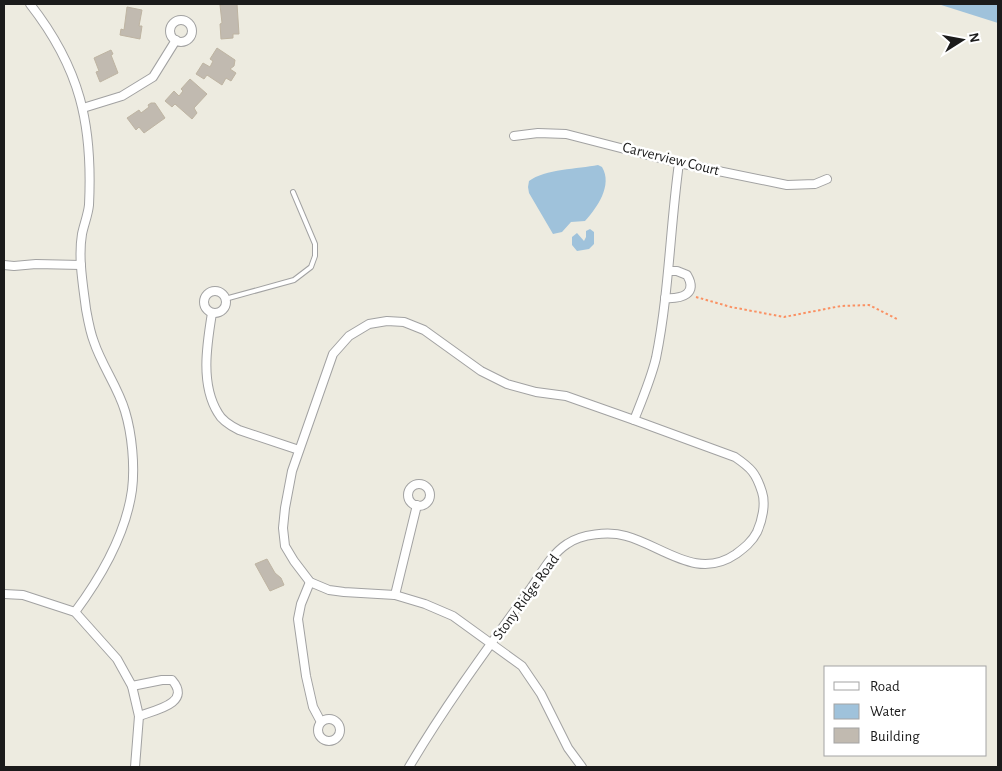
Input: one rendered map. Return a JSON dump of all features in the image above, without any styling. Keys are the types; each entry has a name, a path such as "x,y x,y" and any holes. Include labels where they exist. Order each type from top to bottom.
{"street":[{"path":"30,4 58,43 73,74 83,108 90,146 88,207 82,235 81,265 86,310 94,342 125,411 133,453 132,490 124,526 102,569 75,612"},
{"path":"83,108 122,96 153,77 176,40"},
{"name":"Carverview Court","path":"514,136 538,133 566,134 679,163 787,185 815,184 827,179"},
{"path":"634,420 656,360 665,298 679,163"},
{"path":"4,265 81,265"},
{"path":"665,298 679,298 686,294 690,290 691,282 687,275 677,271 668,271"},
{"path":"217,291 225,299 222,311 212,313 208,311 204,304 207,294 217,291"},
{"path":"212,313 206,351 208,382 218,413 231,426 239,430 299,450"},
{"name":"Stony Ridge Road","path":"310,582 285,546 283,528 292,471 333,354 349,336 369,324 387,321 404,322 424,330 481,371 507,384 536,392 566,396 735,457 748,466 757,477 763,496 760,525 750,543 721,562 712,564 692,563 626,536 595,535 567,544 547,565 428,736 409,767"},
{"path":"395,595 417,505"},
{"path":"321,722 313,707 306,676 298,619 301,604 310,582 330,590 395,595 425,604 453,616 522,666 541,694 568,748 582,767"},
{"path":"4,594 23,595 75,612 117,658 132,686 139,716 135,767"},
{"path":"132,686 172,680 179,691 175,702 139,716"}],"lane":[{"path":"225,299 294,280 311,267 315,256 315,244 293,192"}],"path":[{"path":"686,294 731,307 784,317 841,306 869,305 897,319"}],"water":[{"path":"938,4 998,4 998,23"},
{"path":"598,165 602,167 606,181 599,203 585,221 571,222 562,232 553,234 529,193 529,181 544,174"},
{"path":"590,229 594,232 594,244 589,249 577,251 572,245 572,237 577,233 584,241 586,231"}],"building":[{"path":"237,4 239,34 233,34 233,38 221,39 220,5"},
{"path":"127,7 142,10 139,26 142,26 140,39 120,35 121,29 124,30"},
{"path":"217,48 235,60 234,66 230,69 236,73 231,81 226,78 222,85 207,75 204,79 196,74 203,63 210,67 213,61 210,59"},
{"path":"111,50 118,73 100,82 96,72 99,71 94,58"},
{"path":"190,79 207,94 194,108 197,113 192,119 175,104 172,107 165,101 174,91 179,96 183,91 181,89"},
{"path":"151,103 155,103 165,118 144,133 139,127 136,130 127,118 139,110 141,113"},
{"path":"267,559 284,585 270,591 255,564"}]}
